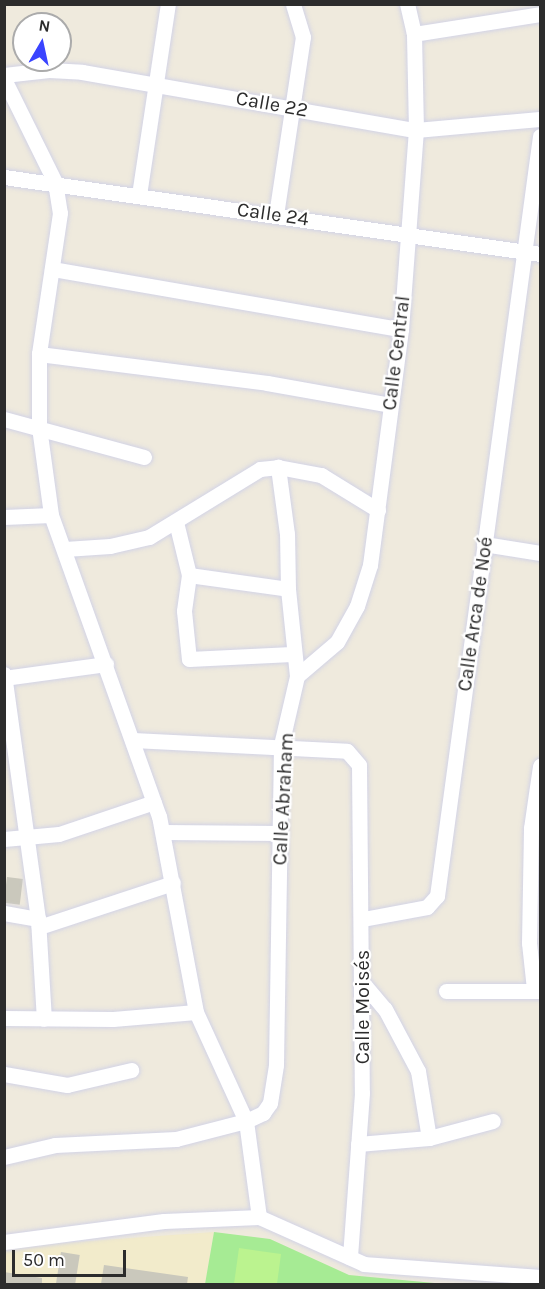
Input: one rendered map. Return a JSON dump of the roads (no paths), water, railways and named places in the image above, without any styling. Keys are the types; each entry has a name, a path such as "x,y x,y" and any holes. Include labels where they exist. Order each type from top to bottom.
{"street":[{"path":"139,195 158,85 168,4"},
{"path":"276,214 303,37 293,4"},
{"name":"Calle Central","path":"297,676 337,642 357,606 370,565 400,329 416,130 414,34 407,4"},
{"path":"414,34 540,15"},
{"name":"Calle 22","path":"4,75 60,70 292,107 416,130 540,119"},
{"path":"4,80 55,182 60,213 39,354 39,427 51,515 133,740 163,832 196,1012 246,1121 259,1217"},
{"name":"Calle Arca de Noé","path":"363,919 427,907 437,896 484,544 534,253 540,140"},
{"name":"Calle 24","path":"4,177 55,182 534,253"},
{"path":"52,269 400,329"},
{"path":"39,354 267,383 390,405"},
{"path":"4,419 144,457"},
{"path":"65,549 110,546 149,537 260,469 278,467 321,475 378,510"},
{"name":"Calle Abraham","path":"246,1121 262,1113 270,1104 274,1086 281,745 297,676 292,654 287,534 278,467"},
{"path":"4,517 51,515"},
{"path":"176,522 189,575 184,611 189,659 292,654"},
{"path":"484,544 540,553"},
{"path":"189,575 288,590"},
{"path":"44,1019 38,923 5,677 106,664"},
{"path":"133,740 281,745"},
{"name":"Calle Moisés","path":"281,745 346,751 355,756 359,765 363,919 362,982 358,1144 350,1258"},
{"path":"446,991 537,990 529,943 531,828 540,766"},
{"path":"4,839 26,839 59,834 154,802"},
{"path":"163,832 280,833"},
{"path":"4,913 38,923 173,883"},
{"path":"362,982 385,1009 418,1071 429,1138"},
{"path":"4,1018 113,1019 196,1012"},
{"path":"4,1074 67,1085 131,1070"},
{"path":"4,1157 55,1144 176,1139 246,1121"},
{"path":"358,1144 429,1138 493,1121"},
{"path":"4,1242 164,1221 259,1217 364,1264 540,1276"}]}
